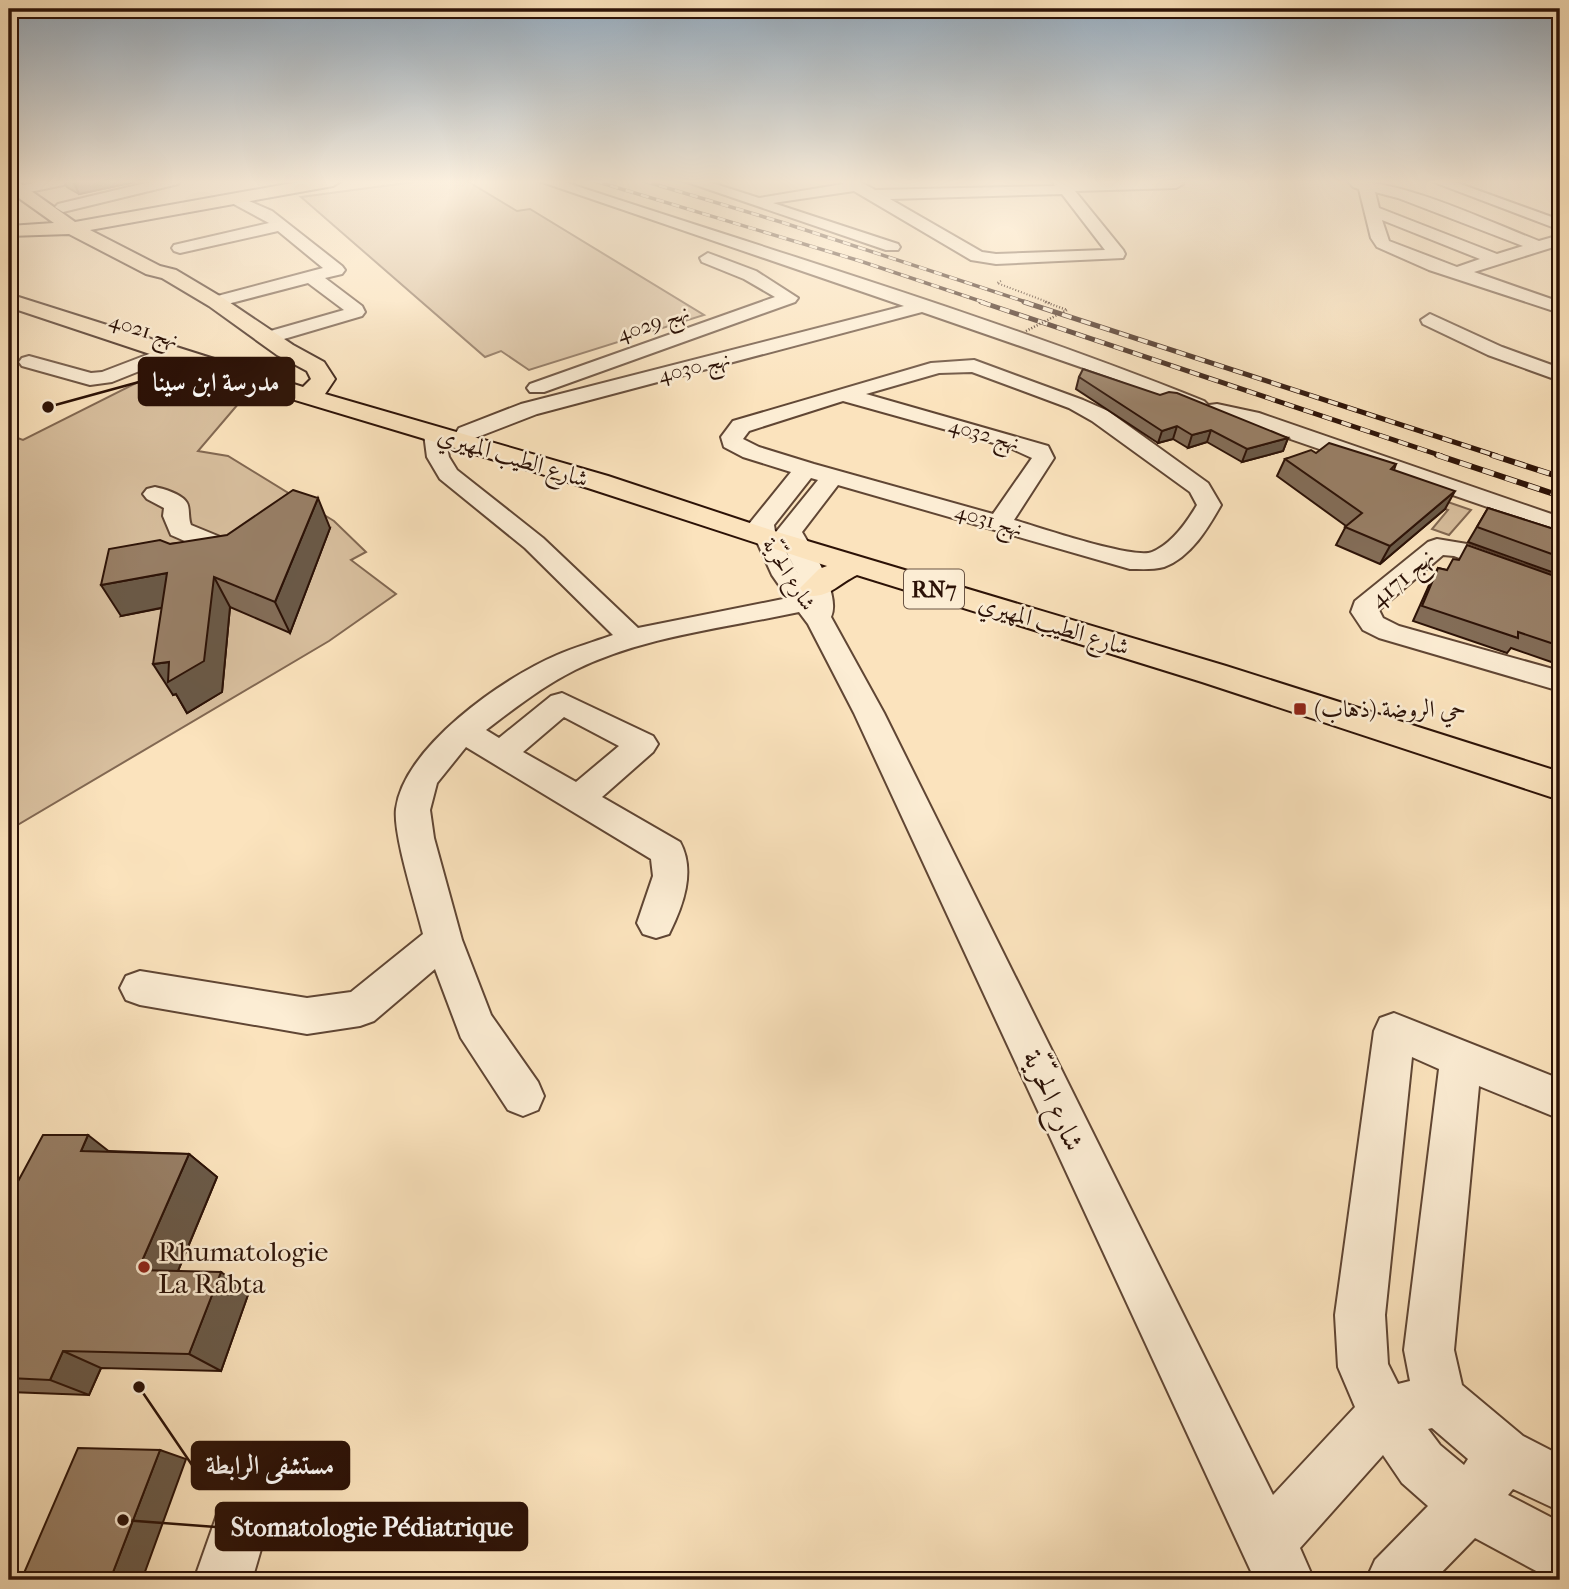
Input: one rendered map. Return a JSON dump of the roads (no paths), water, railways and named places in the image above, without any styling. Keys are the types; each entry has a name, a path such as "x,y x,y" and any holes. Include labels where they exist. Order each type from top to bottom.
{"main road":[{"path":"129,255 153,270 169,274 216,302 267,338 316,366 323,379 312,391"},
{"name":"نهج 4021","path":"9,287 312,391"},
{"name":"نهج 4021","path":"9,300 170,352 312,391"},
{"name":"شارع الطيب المهيري","path":"312,391 467,433 858,564 1214,674 1560,786"},
{"name":"شارع الطيب المهيري","path":"312,391 435,434 778,535 1197,652 1560,764"},
{"path":"814,604 830,576 858,564"}],"street":[{"path":"216,302 335,269 318,255"},
{"path":"705,255 802,294 841,280"},
{"path":"766,255 1125,376 1384,448 1560,508"},
{"path":"977,255 985,258 1114,255"},
{"path":"1409,255 1560,308"},
{"path":"1484,255 1494,259"},
{"path":"1463,274 1463,269 1507,255"},
{"path":"267,338 356,312 312,277"},
{"path":"1533,299 1560,291"},
{"name":"نهج 4029","path":"500,418 495,414 496,409 529,391 802,294"},
{"name":"نهج 4030","path":"467,433 500,418 923,306"},
{"path":"1430,320 1504,354 1560,375"},
{"path":"974,366 1006,335"},
{"path":"29,362 90,379 105,378 170,352"},
{"name":"نهج 4031","path":"974,366 1076,404 1100,416 1200,488 1209,505 1194,531 1163,557 1142,562 1116,558 806,469 738,447 732,442 732,437 741,426 938,367 974,366"},
{"name":"نهج 4032","path":"844,396 1016,442 1041,452 1043,458 1000,523"},
{"path":"1213,401 1388,473 1560,533"},
{"path":"1251,418 1560,525"},
{"path":"1277,418 1560,519"},
{"path":"435,434 438,457 448,474 534,543 632,638"},
{"path":"778,535 806,469"},
{"path":"778,535 833,476"},
{"path":"155,494 176,505 175,516 180,530 221,546"},
{"name":"شارع الحرّيّة","path":"778,535 881,737 1276,1562"},
{"name":"نهج 4171","path":"1560,587 1458,549 1437,547 1365,607 1365,612 1373,624 1389,632 1560,681"},
{"path":"523,1096 475,1025 443,940 417,838 414,810 421,780 439,755 463,731 533,680 597,648 632,638 814,604"},
{"path":"500,753 562,703 642,744 579,799"},
{"path":"463,731 668,852 671,876 656,923"},
{"path":"140,988 307,1016 360,1008 443,940"},
{"path":"1560,1099 1394,1031 1360,1315 1363,1367 1385,1413 1421,1464 1469,1504 1560,1553"},
{"path":"1461,1058 1429,1349 1440,1400 1504,1455 1560,1484"},
{"path":"1276,1562 1385,1413 1440,1400"},
{"path":"1395,1580 1469,1504 1504,1455"}],"railway":[{"path":"841,255 986,303"},
{"path":"883,255 1029,303"},
{"path":"981,302 1442,456"},
{"path":"1024,302 1497,456"},
{"path":"1437,455 1560,496"},
{"path":"1492,455 1560,477"}],"place":[{"name":"مدرسة ابن سينا","path":"48,407"},
{"name":"حي الروضة (ذهاب)","path":"1300,709"},
{"name":"Rhumatologie La Rabta","path":"144,1267"},
{"name":"مستشفى الرابطة","path":"139,1387"},
{"name":"Stomatologie Pédiatrique","path":"123,1520"}]}
